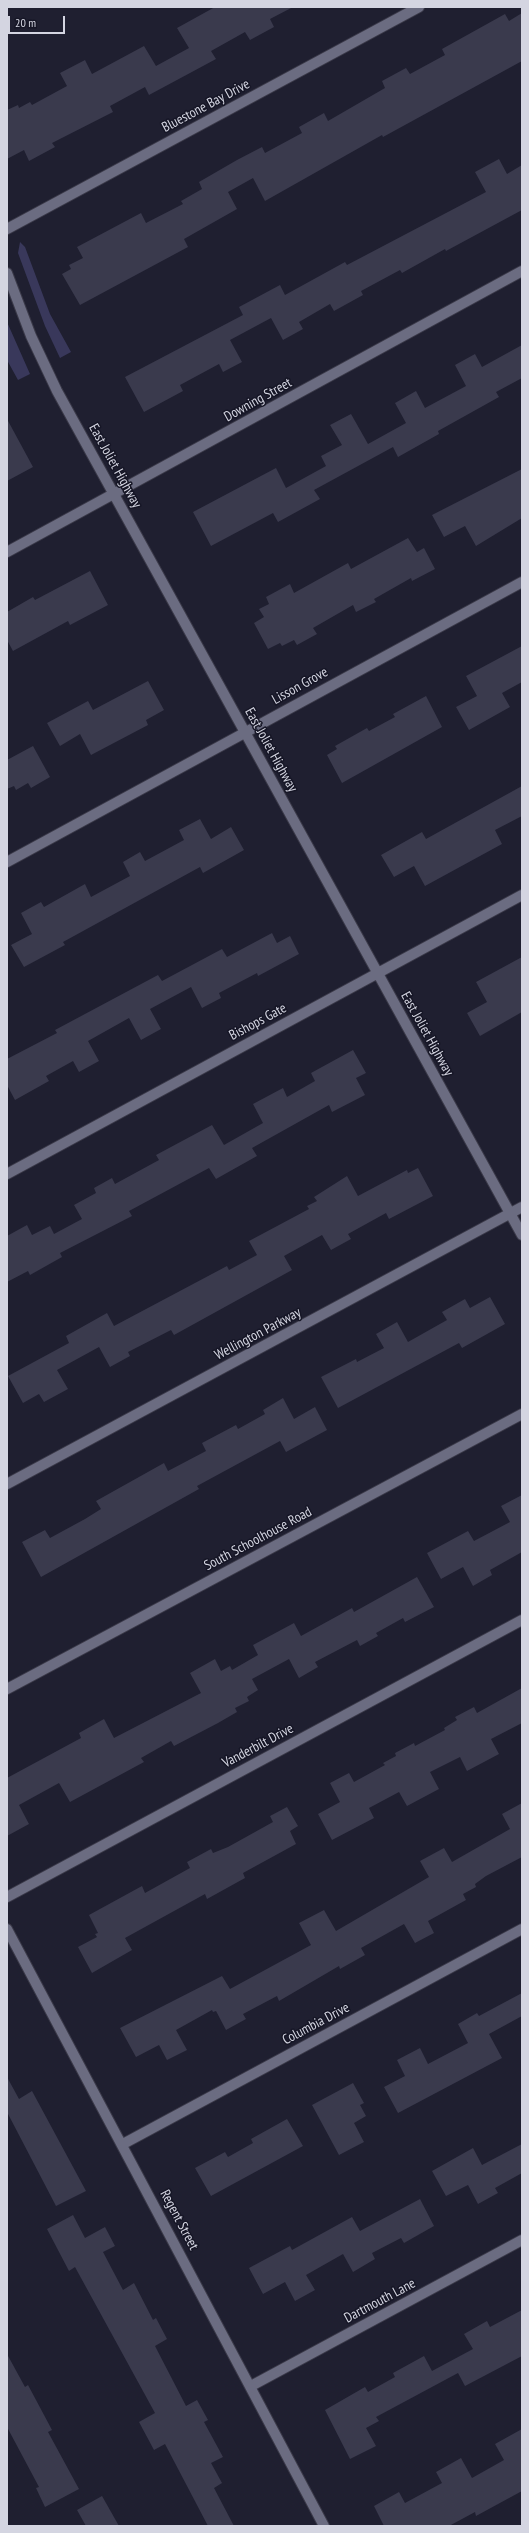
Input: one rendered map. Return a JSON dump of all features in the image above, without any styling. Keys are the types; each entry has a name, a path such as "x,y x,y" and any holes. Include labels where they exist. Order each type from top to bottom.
{"street":[{"name":"Bluestone Bay Drive","path":"7,229 419,7"},
{"name":"Downing Street","path":"7,552 114,495 522,271"},
{"name":"East Joliet Highway","path":"7,273 43,362 114,495 522,1235"},
{"name":"Lisson Grove","path":"7,862 522,582"},
{"name":"Bishops Gate","path":"7,1174 522,895"},
{"name":"Wellington Parkway","path":"7,1484 522,1207"},
{"name":"South Schoolhouse Road","path":"7,1689 522,1414"},
{"name":"Vanderbilt Drive","path":"7,1897 522,1620"},
{"name":"Regent Street","path":"7,1929 123,2144 324,2526"},
{"name":"Columbia Drive","path":"123,2144 522,1929"},
{"name":"Dartmouth Lane","path":"251,2386 522,2240"}],"shaded area":[{"path":"20,242 25,247 50,314 71,352 60,358 45,326 18,253"},
{"path":"7,322 30,374 18,380 7,360"}],"building":[{"path":"215,7 293,7 270,19 274,27 250,40 245,32 211,51 216,59 149,95 145,87 110,106 113,112 52,143 55,147 29,161 24,150 7,159 7,110 18,105 19,108 30,102 32,105 67,86 60,73 85,60 92,74 144,46 156,66 189,48 177,28"},
{"path":"522,13 522,61 383,137 382,135 265,201 253,178 228,192 237,209 184,239 188,247 80,305 62,274 71,269 69,265 83,258 77,247 141,213 146,223 183,204 181,201 202,189 199,182 237,160 262,147 265,153 302,133 299,127 324,113 328,121 385,88 382,81 406,68 410,74 445,55 442,49 505,14 509,21"},
{"path":"499,159 507,174 522,165 522,210 446,251 445,249 402,273 400,270 361,291 363,295 334,311 330,304 299,322 303,329 283,340 271,318 230,340 242,362 223,372 219,364 180,385 183,391 144,412 125,377 243,315 239,307 280,285 285,295 345,262 347,265 486,192 475,172"},
{"path":"522,345 522,378 496,392 499,397 438,431 439,434 398,457 393,447 314,490 320,499 278,522 273,513 211,546 193,512 276,468 286,488 326,466 321,456 342,445 330,425 351,414 368,444 406,423 395,403 416,391 425,408 466,386 455,365 475,354 482,367"},
{"path":"7,419 33,467 7,481"},
{"path":"522,469 522,518 476,546 465,526 444,537 432,515"},
{"path":"408,538 417,552 424,548 435,569 412,581 411,578 374,599 376,602 356,612 353,605 313,628 317,634 297,645 294,640 282,646 280,643 268,649 254,623 264,617 259,609 269,604 266,597 290,584 294,593 348,563 351,569"},
{"path":"90,571 108,605 70,625 68,621 13,651 7,640 7,612 33,597 35,600"},
{"path":"522,646 522,682 502,693 510,707 469,730 456,707 477,696 466,676"},
{"path":"148,681 164,710 146,720 148,725 91,755 80,734 60,746 47,723 88,701 93,710"},
{"path":"426,696 442,727 342,783 327,755 337,749 335,746 367,728 369,731 395,717 393,714"},
{"path":"33,746 50,777 31,788 28,783 16,790 14,786 7,789 7,760"},
{"path":"522,786 522,816 495,830 502,844 425,886 414,866 394,877 381,855 422,832 426,839"},
{"path":"200,819 211,839 231,827 244,850 203,873 200,867 63,942 65,945 24,967 11,945 32,934 21,913 41,902 44,907 85,884 91,897 130,876 123,862 140,852 145,861 184,840 179,830"},
{"path":"272,933 277,943 290,936 299,954 258,976 257,973 219,993 221,998 202,1008 191,987 150,1009 161,1029 141,1040 129,1018 88,1041 99,1061 79,1072 73,1061 46,1076 49,1081 15,1100 7,1085 7,1059 57,1033 55,1030 158,975 162,981 222,949 227,957"},
{"path":"522,957 522,1012 480,1036 467,1013 487,1002 476,982"},
{"path":"353,1050 366,1073 356,1078 365,1095 332,1112 329,1105 252,1148 257,1156 216,1179 209,1168 129,1211 132,1216 60,1253 62,1257 30,1275 28,1271 7,1282 7,1236 27,1225 32,1235 50,1226 54,1234 82,1219 74,1205 96,1193 94,1188 112,1178 115,1184 159,1160 156,1155 212,1125 224,1145 263,1123 253,1104 283,1088 287,1097 315,1081 311,1073"},
{"path":"418,1168 433,1196 389,1219 386,1213 348,1234 351,1239 331,1250 322,1235 284,1256 292,1270 174,1335 171,1330 128,1352 130,1356 110,1367 99,1347 57,1370 68,1389 44,1402 39,1394 23,1403 8,1376 69,1343 66,1336 107,1313 114,1326 227,1266 229,1270 257,1255 249,1241 309,1209 307,1206 317,1201 314,1197 347,1176 358,1196 407,1170 408,1173"},
{"path":"490,1297 505,1324 462,1348 459,1343 338,1408 321,1377 356,1359 357,1362 384,1348 376,1334 397,1322 408,1342 447,1320 442,1312 465,1299 470,1308"},
{"path":"283,1398 294,1419 315,1407 327,1430 286,1452 280,1441 197,1486 199,1489 41,1577 22,1542 45,1530 50,1538 85,1519 101,1509 96,1501 164,1463 168,1471 206,1451 202,1443 236,1425 238,1429 265,1414 263,1410"},
{"path":"522,1495 522,1552 490,1570 492,1575 473,1586 463,1567 441,1579 427,1553 468,1531 474,1541 510,1522 501,1506"},
{"path":"417,1577 434,1607 405,1622 403,1618 376,1633 378,1636 360,1646 357,1640 315,1662 318,1667 299,1678 289,1659 252,1679 258,1690 247,1697 249,1701 235,1708 237,1712 218,1723 174,1746 171,1741 141,1758 144,1762 70,1802 59,1783 19,1805 29,1824 7,1836 7,1778 81,1738 79,1733 104,1719 114,1738 201,1693 190,1673 215,1659 221,1671 230,1666 232,1670 258,1655 253,1645 294,1623 301,1636 352,1608 354,1612"},
{"path":"522,1688 522,1723 491,1739 499,1754 467,1771 460,1757 430,1772 439,1789 407,1806 399,1792 369,1808 374,1818 332,1840 318,1814 340,1802 330,1783 349,1773 354,1782 385,1765 383,1763 396,1756 395,1753 414,1743 415,1746 445,1730 444,1728 457,1720 455,1717 474,1707 477,1713"},
{"path":"522,1803 522,1857 486,1876 475,1884 476,1887 463,1894 466,1900 428,1921 434,1933 415,1943 404,1924 361,1948 365,1955 340,1969 339,1966 279,2001 277,1996 243,2014 246,2019 226,2030 216,2011 213,2012 212,2010 176,2030 187,2050 167,2060 159,2045 136,2057 120,2028 222,1976 230,1989 311,1945 299,1923 324,1910 336,1931 429,1877 420,1861 444,1848 452,1862 510,1829 502,1814"},
{"path":"287,1807 298,1826 290,1831 296,1844 243,1873 245,1878 207,1899 205,1894 125,1938 132,1950 92,1973 78,1947 97,1937 95,1934 98,1933 89,1915 142,1886 145,1893 190,1868 187,1862 211,1849 213,1853 228,1847 273,1822 270,1816"},
{"path":"522,1993 522,2016 489,2034 502,2058 398,2113 384,2087 405,2076 397,2060 420,2048 428,2064 468,2043 458,2024 477,2013 479,2016"},
{"path":"7,2077 19,2099 32,2091 86,2191 56,2206 7,2112"},
{"path":"353,2083 364,2103 360,2105 366,2116 354,2123 364,2142 339,2155 312,2105"},
{"path":"287,2119 303,2146 211,2196 195,2168 225,2152 228,2157 253,2143 251,2139"},
{"path":"522,2144 522,2173 495,2188 498,2193 478,2204 468,2185 446,2196 432,2171 473,2148 482,2165"},
{"path":"420,2199 434,2226 404,2243 401,2238 372,2253 375,2259 353,2272 343,2254 306,2275 315,2290 295,2301 285,2282 263,2294 249,2268 290,2246 292,2250 352,2217 360,2231"},
{"path":"73,2215 85,2238 105,2227 115,2246 103,2252 123,2290 134,2283 153,2320 156,2318 167,2339 155,2346 186,2406 197,2400 208,2420 204,2422 223,2457 211,2463 222,2483 214,2488 234,2526 208,2526 165,2444 154,2450 139,2422 155,2413 75,2267 69,2271 47,2229"},
{"path":"522,2310 522,2356 465,2386 458,2373 376,2417 379,2421 366,2428 376,2446 350,2459 325,2410 365,2387 368,2392 395,2377 393,2373 424,2356 432,2371 473,2349 464,2334 487,2321 490,2327"},
{"path":"7,2354 25,2387 28,2385 52,2430 48,2432 79,2489 45,2507 36,2488 39,2487 7,2427"},
{"path":"522,2429 522,2491 476,2516 475,2512 449,2526 384,2526 374,2506 399,2492 405,2503 442,2483 436,2472 461,2458 472,2478 504,2460 495,2444"},
{"path":"102,2496 119,2526 86,2526 77,2510"}]}
